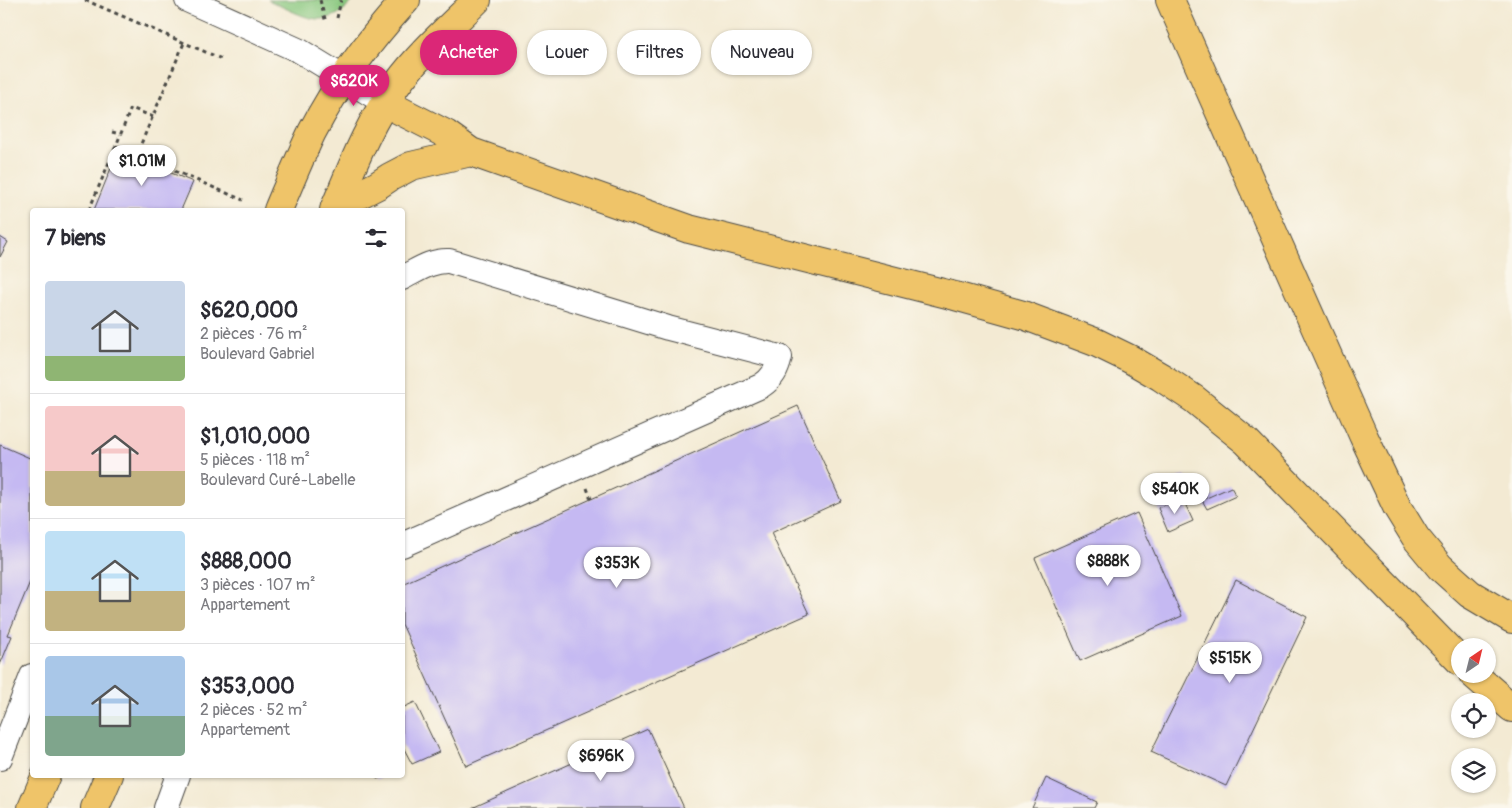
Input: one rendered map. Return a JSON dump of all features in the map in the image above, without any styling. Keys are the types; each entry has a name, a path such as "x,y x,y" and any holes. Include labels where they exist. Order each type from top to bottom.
{"main road":[{"path":"279,208 312,134 344,77 377,33 406,0"},
{"path":"334,208 368,131 385,103 410,69 477,0"},
{"path":"1170,0 1397,507 1416,538 1440,567 1470,594 1512,619"},
{"path":"385,103 446,134 471,152 689,229 955,296 1023,316 1095,342 1130,360 1161,377 1194,399 1246,441 1451,652"},
{"path":"334,208 411,166 471,152"},
{"path":"1483,683 1512,708"},
{"path":"32,808 45,778"},
{"path":"95,808 108,778"}],"street":[{"path":"187,0 282,42 385,103"},
{"path":"405,276 431,263 449,261 668,328 780,357 777,370 770,380 762,386 405,544"},
{"path":"0,758 30,681"},
{"path":"166,808 177,778"}],"path":[{"path":"86,0 224,60"},
{"path":"320,0 326,23"},
{"path":"337,18 341,0"},
{"path":"136,156 184,43"},
{"path":"89,208 131,108 153,116"},
{"path":"112,132 120,134"},
{"path":"116,146 243,200"},
{"path":"587,487 591,499"}],"green space":[{"path":"268,0 354,0 343,10 323,19 302,16"}],"building":[{"path":"118,151 193,182 182,208 95,208"},
{"path":"0,237 8,242 0,257"},
{"path":"798,406 841,501 771,533 809,614 466,766 405,631 405,583"},
{"path":"0,445 30,458 30,582 8,635 12,636 0,665"},
{"path":"1185,475 1190,488 1158,502 1152,489"},
{"path":"1231,487 1236,496 1207,509 1202,500"},
{"path":"1182,497 1193,521 1168,532 1158,508"},
{"path":"1137,513 1182,616 1080,661 1035,558"},
{"path":"1236,580 1307,617 1226,786 1151,752"},
{"path":"415,702 439,752 412,764 405,751 405,707"},
{"path":"648,729 684,808 472,808"},
{"path":"1046,778 1097,802 1094,808 1032,808"}]}
